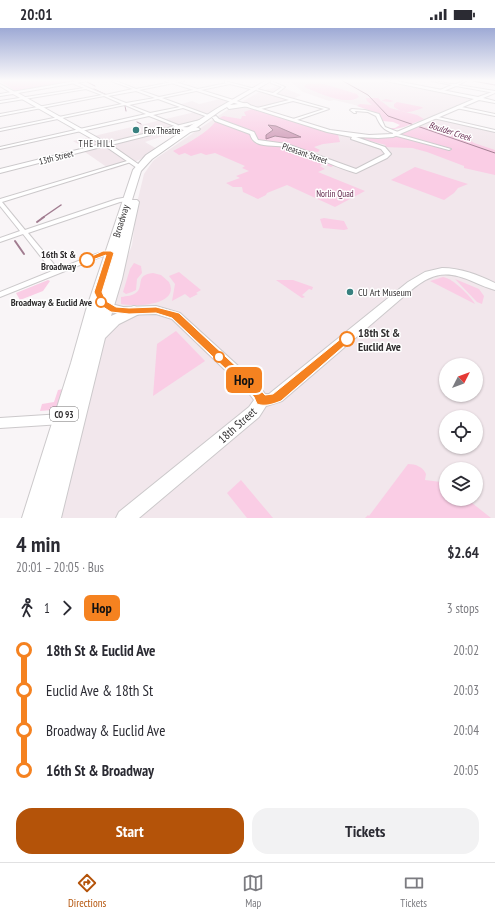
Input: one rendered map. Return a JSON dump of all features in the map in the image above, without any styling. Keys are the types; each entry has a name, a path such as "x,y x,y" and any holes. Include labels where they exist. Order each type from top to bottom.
{"main road":[{"name":"Broadway","path":"50,518 96,342 107,307 117,252 136,165 232,104"},
{"path":"239,104 247,105"},
{"name":"Broadway","path":"136,165 151,161 197,129 209,118"},
{"name":"Broadway","path":"33,518 63,419 98,292 117,252 136,165"},
{"path":"98,292 101,302 107,307"},
{"path":"96,342 112,322 134,311"}],"street":[{"path":"35,104 105,144 136,165"},
{"path":"0,115 59,104"},
{"path":"0,130 126,104 177,126 189,130 197,129"},
{"name":"Pleasant Street","path":"174,104 252,133 254,140 257,142 282,144 356,171 385,157 388,154 384,148 348,136"},
{"path":"258,109 277,104"},
{"path":"294,120 327,110 306,104"},
{"path":"247,105 348,136 383,136 395,133 466,104"},
{"path":"0,148 183,107"},
{"path":"458,107 494,114"},
{"path":"355,112 352,110 376,114 378,115 379,121 383,127 395,133 449,149"},
{"path":"434,117 495,131"},
{"name":"13th Street","path":"0,171 209,118"},
{"path":"57,272 0,202 136,165"},
{"path":"0,240 119,200 128,199"},
{"path":"0,295 98,255 117,252"},
{"name":"18th Street","path":"126,518 254,412 259,406 261,400 270,400 277,397 422,277 434,272 446,271 460,273 495,287"},
{"path":"107,307 119,311 156,310 176,316 253,388 261,400"},
{"path":"0,423 63,419"}],"shaded area":[{"path":"226,104 208,115 178,105"},
{"path":"243,104 273,104 258,108"},
{"path":"350,104 460,104 419,122"},
{"path":"233,106 244,106 344,134 495,165 495,518 55,518 122,271 132,245 136,215 135,211 144,174 153,161"},
{"path":"195,112 207,117 176,138 169,134 145,142 157,149 139,160 111,170 85,152 83,147 73,141"},
{"path":"435,118 495,132 495,162 412,128"},
{"path":"268,125 276,126 301,137 288,138 275,136 266,139 266,135 273,130"}],"green space":[{"path":"360,104 372,105 371,104 385,104 390,108 417,115 424,119 404,127 391,130 390,128 395,128 400,125 393,122 383,121 374,112 357,106"},
{"path":"394,104 406,104 423,108 411,112 405,112 398,110 394,107"},
{"path":"252,109 330,132 338,135 340,142 323,144 314,147 320,150 318,152 306,151 257,140 255,135 218,119 223,116 241,119 242,116 246,116 244,112","holes":["272,125 300,136 271,137 266,135 273,130 268,126"]},
{"name":"Norlin Quad","path":"216,121 249,133 252,135 251,139 253,142 263,145 292,148 335,165 331,167 324,164 320,166 325,169 318,172 365,191 335,207 287,185 267,193 258,199 243,192 242,187 233,187 226,183 240,178 236,176 249,171 242,168 245,166 215,153 206,155 201,153 191,156 185,153 179,155 173,151 202,134"},
{"path":"419,126 464,136 474,143 495,150 495,175 464,168 464,166 427,152 412,148 383,147 386,145 355,137 355,135 385,137"},
{"path":"415,167 468,184 458,188 444,200 391,180"},
{"path":"324,218 344,221 348,229 323,228 320,219"},
{"path":"134,263 141,266 142,273 137,279 136,290 126,294 123,292 130,269"},
{"path":"179,272 201,290 196,293 198,294 190,298 185,294 172,301 175,284 169,276"},
{"path":"153,273 161,275 169,282 171,290 168,296 162,300 145,305 121,304 121,297 130,296 137,292 142,278 147,274"},
{"path":"443,277 456,284 475,304 430,281"},
{"path":"455,279 479,289 484,296 482,304 477,302"},
{"path":"48,280 50,281 43,291 20,300 16,293"},
{"path":"276,280 293,280 313,287 312,290 309,289 302,295 305,297 302,298"},
{"path":"176,331 205,361 153,396 157,344"},
{"path":"63,389 58,406 52,410 40,411 42,404 54,402 58,390"},
{"path":"408,464 416,465 423,469 426,474 425,480 439,482 439,506 476,506 491,518 365,518 368,515 369,516"},
{"path":"241,480 273,518 247,518 227,493"}],"waterway":[{"name":"Boulder Creek","path":"376,104 388,116 495,153"},
{"path":"125,106 126,111"},
{"path":"137,122 141,124"},
{"path":"42,218 61,205"},
{"path":"37,222 44,217"},
{"path":"15,241 24,254"}],"bus line":[{"name":"Hop","path":"87,260 103,253 111,253 98,292 101,302 107,307 114,310 123,311 156,310 176,316 253,388 261,400 270,400 277,397 347,339"}],"place":[{"name":"Fox Theatre","path":"136,130"},
{"name":"16th St & Broadway","path":"87,260"},
{"name":"CU Art Museum","path":"350,292"},
{"name":"Broadway & Euclid Ave","path":"101,302"},
{"name":"18th St & Euclid Ave","path":"347,339"}],"district":[{"name":"THE HILL","path":"97,143"}]}
